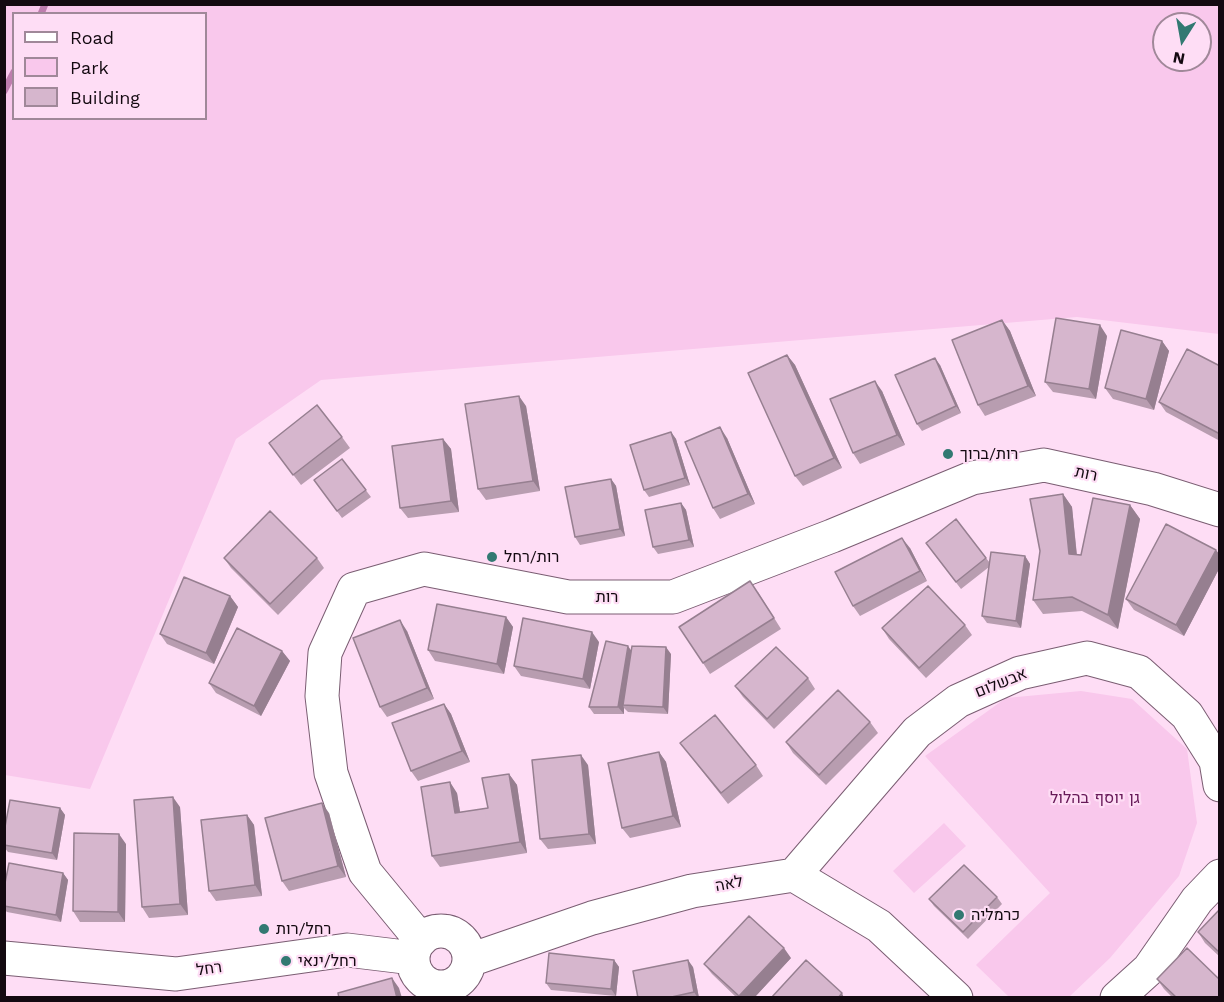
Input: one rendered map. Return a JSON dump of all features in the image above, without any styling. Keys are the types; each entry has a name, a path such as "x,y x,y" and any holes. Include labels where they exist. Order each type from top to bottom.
{"street":[{"name":"רות","path":"417,949 365,872 331,773 322,696 325,653 354,589 424,568 568,597 673,597 832,536 972,478 1044,465 1153,489 1220,510"},
{"name":"אבשלום","path":"794,875 917,732 958,701 1020,673 1087,658 1139,672 1187,716 1216,761 1220,785"},
{"path":"794,875 879,926 957,998"},
{"name":"לאה","path":"461,985 592,918 692,891 794,875"},
{"path":"1117,998 1149,969 1197,900 1220,876"},
{"path":"434,932 448,932 464,942 461,985 435,987 419,977 417,949 434,932"},
{"name":"רחל","path":"4,958 169,986 347,950 417,949"}],"green space":[{"path":"4,5 1219,5 1219,334 1077,317 321,380 236,439 90,789 5,775"},
{"name":"גן יוסף בהלול","path":"1081,691 1132,699 1187,749 1197,823 1179,876 1110,958 1069,997 1009,997 976,965 1050,893 925,756 1006,698"},
{"path":"944,823 966,846 914,893 893,871"}],"building":[{"path":"1056,318 1100,325 1089,389 1045,382"},
{"path":"1002,320 1028,386 978,405 952,340"},
{"path":"1121,330 1162,341 1146,399 1105,388"},
{"path":"1187,349 1220,366 1220,434 1159,402"},
{"path":"787,355 834,458 795,476 748,373"},
{"path":"935,358 956,406 917,424 895,375"},
{"path":"875,381 897,435 853,453 830,399"},
{"path":"519,396 533,481 478,489 465,404"},
{"path":"317,405 342,437 293,475 269,443"},
{"path":"720,427 748,494 713,508 685,442"},
{"path":"671,432 685,478 644,490 630,445"},
{"path":"443,439 451,501 400,508 392,446"},
{"path":"342,459 366,490 337,511 314,480"},
{"path":"611,479 620,529 575,537 565,487"},
{"path":"1063,494 1069,554 1081,555 1093,498 1130,505 1108,615 1072,597 1033,600 1040,551 1030,499"},
{"path":"681,503 689,540 653,547 645,510"},
{"path":"270,511 317,558 270,604 224,558"},
{"path":"956,519 986,558 956,582 926,543"},
{"path":"1166,524 1216,550 1176,625 1126,599"},
{"path":"902,538 920,571 853,606 835,572"},
{"path":"991,552 1025,556 1016,621 982,616"},
{"path":"184,577 230,596 206,653 160,634"},
{"path":"750,581 774,618 703,663 679,627"},
{"path":"928,586 965,625 919,668 882,628"},
{"path":"437,604 506,617 497,664 428,650"},
{"path":"523,618 592,632 583,679 514,666"},
{"path":"400,620 427,688 380,707 353,638"},
{"path":"237,628 282,651 254,706 209,683"},
{"path":"606,641 628,646 618,707 589,707"},
{"path":"632,646 666,647 663,707 623,705"},
{"path":"776,647 808,678 767,719 735,686"},
{"path":"838,690 870,722 819,775 786,742"},
{"path":"444,704 462,751 411,771 392,723"},
{"path":"715,715 756,765 721,793 680,743"},
{"path":"659,752 673,816 622,828 608,763"},
{"path":"581,755 589,834 540,839 532,760"},
{"path":"509,774 520,842 432,856 421,787 450,782 455,813 488,808 482,778"},
{"path":"173,797 180,904 142,907 134,800"},
{"path":"10,800 60,808 52,853 4,845"},
{"path":"322,803 338,866 282,881 265,818"},
{"path":"247,815 255,885 209,891 201,820"},
{"path":"74,833 119,834 118,912 73,911"},
{"path":"9,863 63,873 56,915 4,906 4,888"},
{"path":"964,865 997,897 963,932 929,899"},
{"path":"1220,909 1220,953 1198,932"},
{"path":"749,916 784,948 739,996 704,964"},
{"path":"1187,948 1220,980 1220,998 1177,998 1157,979"},
{"path":"549,953 614,960 611,989 546,983"},
{"path":"688,960 694,992 667,998 638,998 633,971"},
{"path":"806,960 842,993 838,998 771,998"},
{"path":"392,978 397,998 339,998 338,993"}],"waterway":[{"path":"42,12 45,4"},
{"path":"4,91 12,76"}],"place":[{"name":"רות/ברוך","path":"948,454"},
{"name":"רות/רחל","path":"492,557"},
{"name":"כרמליה","path":"959,915"},
{"name":"רחל/רות","path":"264,929"},
{"name":"רחל/ינאי","path":"286,961"}]}
